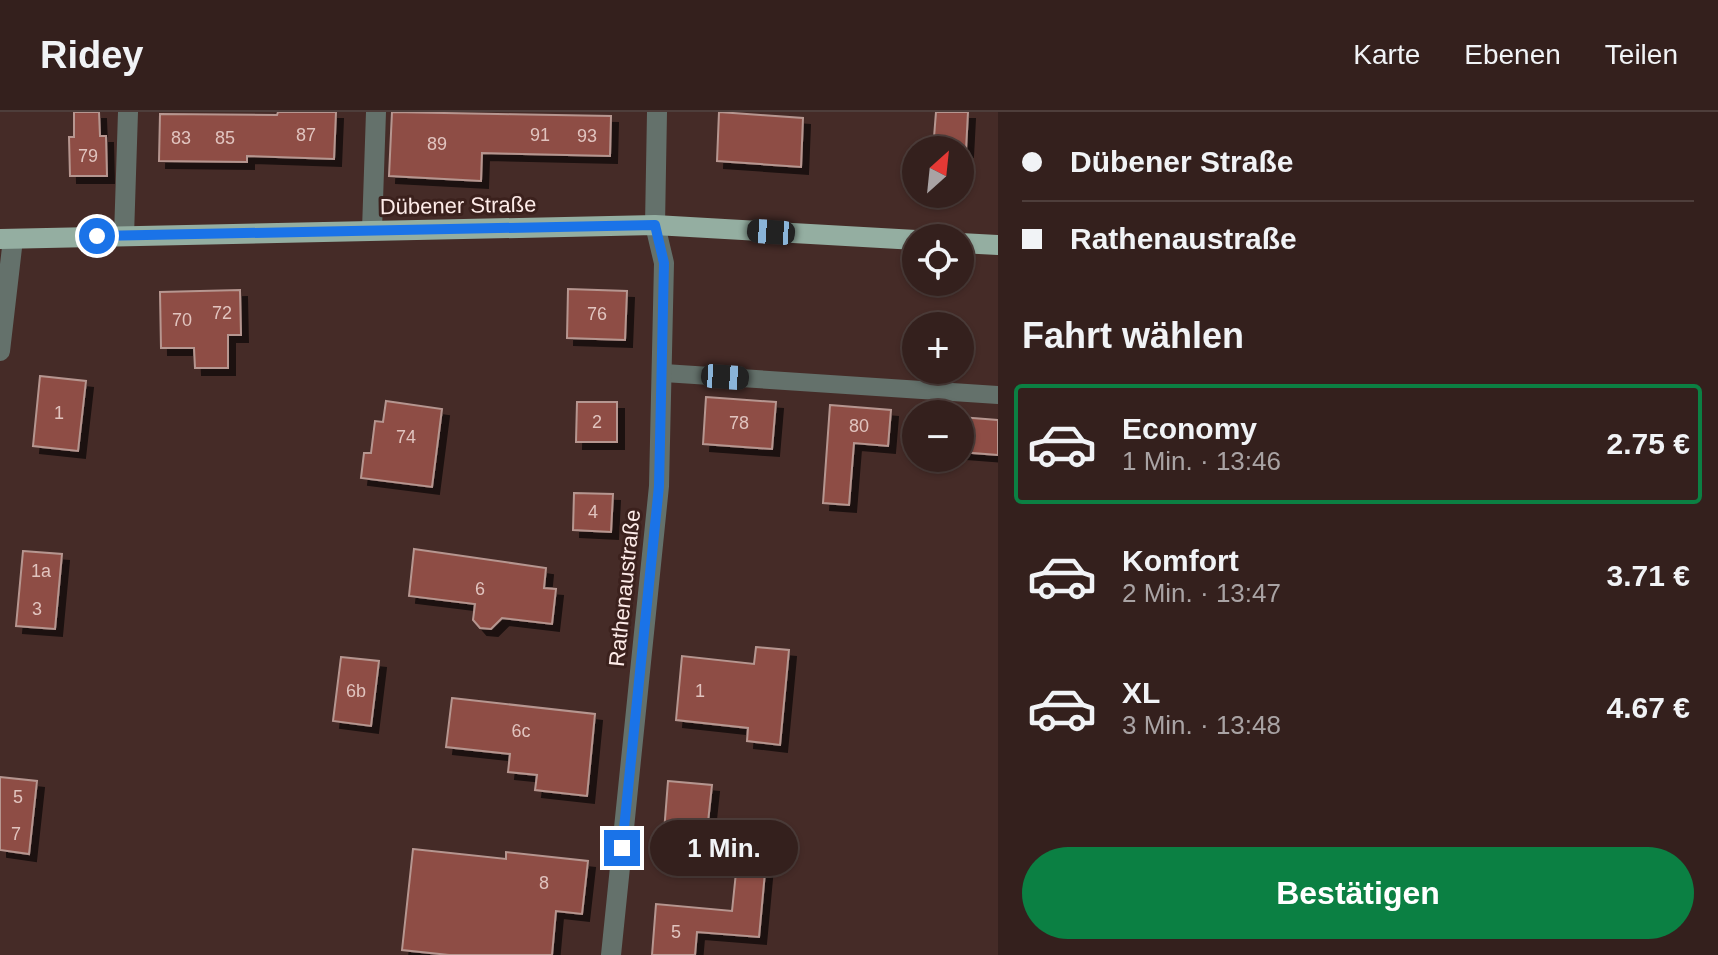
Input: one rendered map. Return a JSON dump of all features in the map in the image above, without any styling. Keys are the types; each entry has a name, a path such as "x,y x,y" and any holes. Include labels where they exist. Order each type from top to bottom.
{"main road":[{"name":"Dübener Straße","path":"7,239 655,225 902,239"},
{"path":"974,244 998,245"}],"street":[{"path":"124,236 128,112"},
{"path":"372,230 376,112"},
{"name":"Rathenaustraße","path":"611,955 659,486 664,373 664,263 655,225 657,112"},
{"path":"0,351 7,239"}],"lane":[{"path":"664,373 998,395"}],"building":[{"path":"74,112 99,112 100,136 106,136 107,176 70,176 69,137 74,137"},
{"path":"278,112 336,112 334,159 247,156 247,162 159,161 160,114 277,115"},
{"path":"392,112 611,116 610,156 482,153 481,181 389,176"},
{"path":"719,112 803,118 801,167 717,161"},
{"path":"936,112 968,112 967,136 934,136"},
{"path":"568,289 627,291 625,340 567,338"},
{"path":"240,290 241,335 228,335 228,368 195,368 194,348 161,348 160,292"},
{"path":"40,376 86,381 78,451 33,446"},
{"path":"706,397 776,402 772,449 703,444"},
{"path":"386,401 442,409 432,487 361,478 364,453 371,453 375,421 383,422"},
{"path":"577,402 617,402 617,442 576,442"},
{"path":"830,405 891,410 888,446 854,443 849,505 823,503"},
{"path":"974,418 998,420 998,455 974,453"},
{"path":"574,493 613,494 611,532 573,530"},
{"path":"414,549 546,568 544,588 556,589 552,624 502,618 491,629 480,628 473,620 475,604 409,596"},
{"path":"23,551 62,554 55,629 16,626"},
{"path":"756,647 789,650 780,745 747,741 748,728 676,720 682,656 754,664"},
{"path":"341,657 379,661 371,726 333,721"},
{"path":"452,698 595,714 587,796 535,790 537,775 508,772 510,754 446,747"},
{"path":"0,777 37,781 29,854 0,850"},
{"path":"668,781 712,785 708,822 769,829 759,937 697,932 695,955 652,955 656,904 732,911 738,853 663,845"},
{"path":"413,849 506,859 506,852 588,861 582,914 556,911 552,955 449,955 402,950"}],"route":[{"path":"97,236 655,225 664,263 664,373 659,486 622,848"}]}
